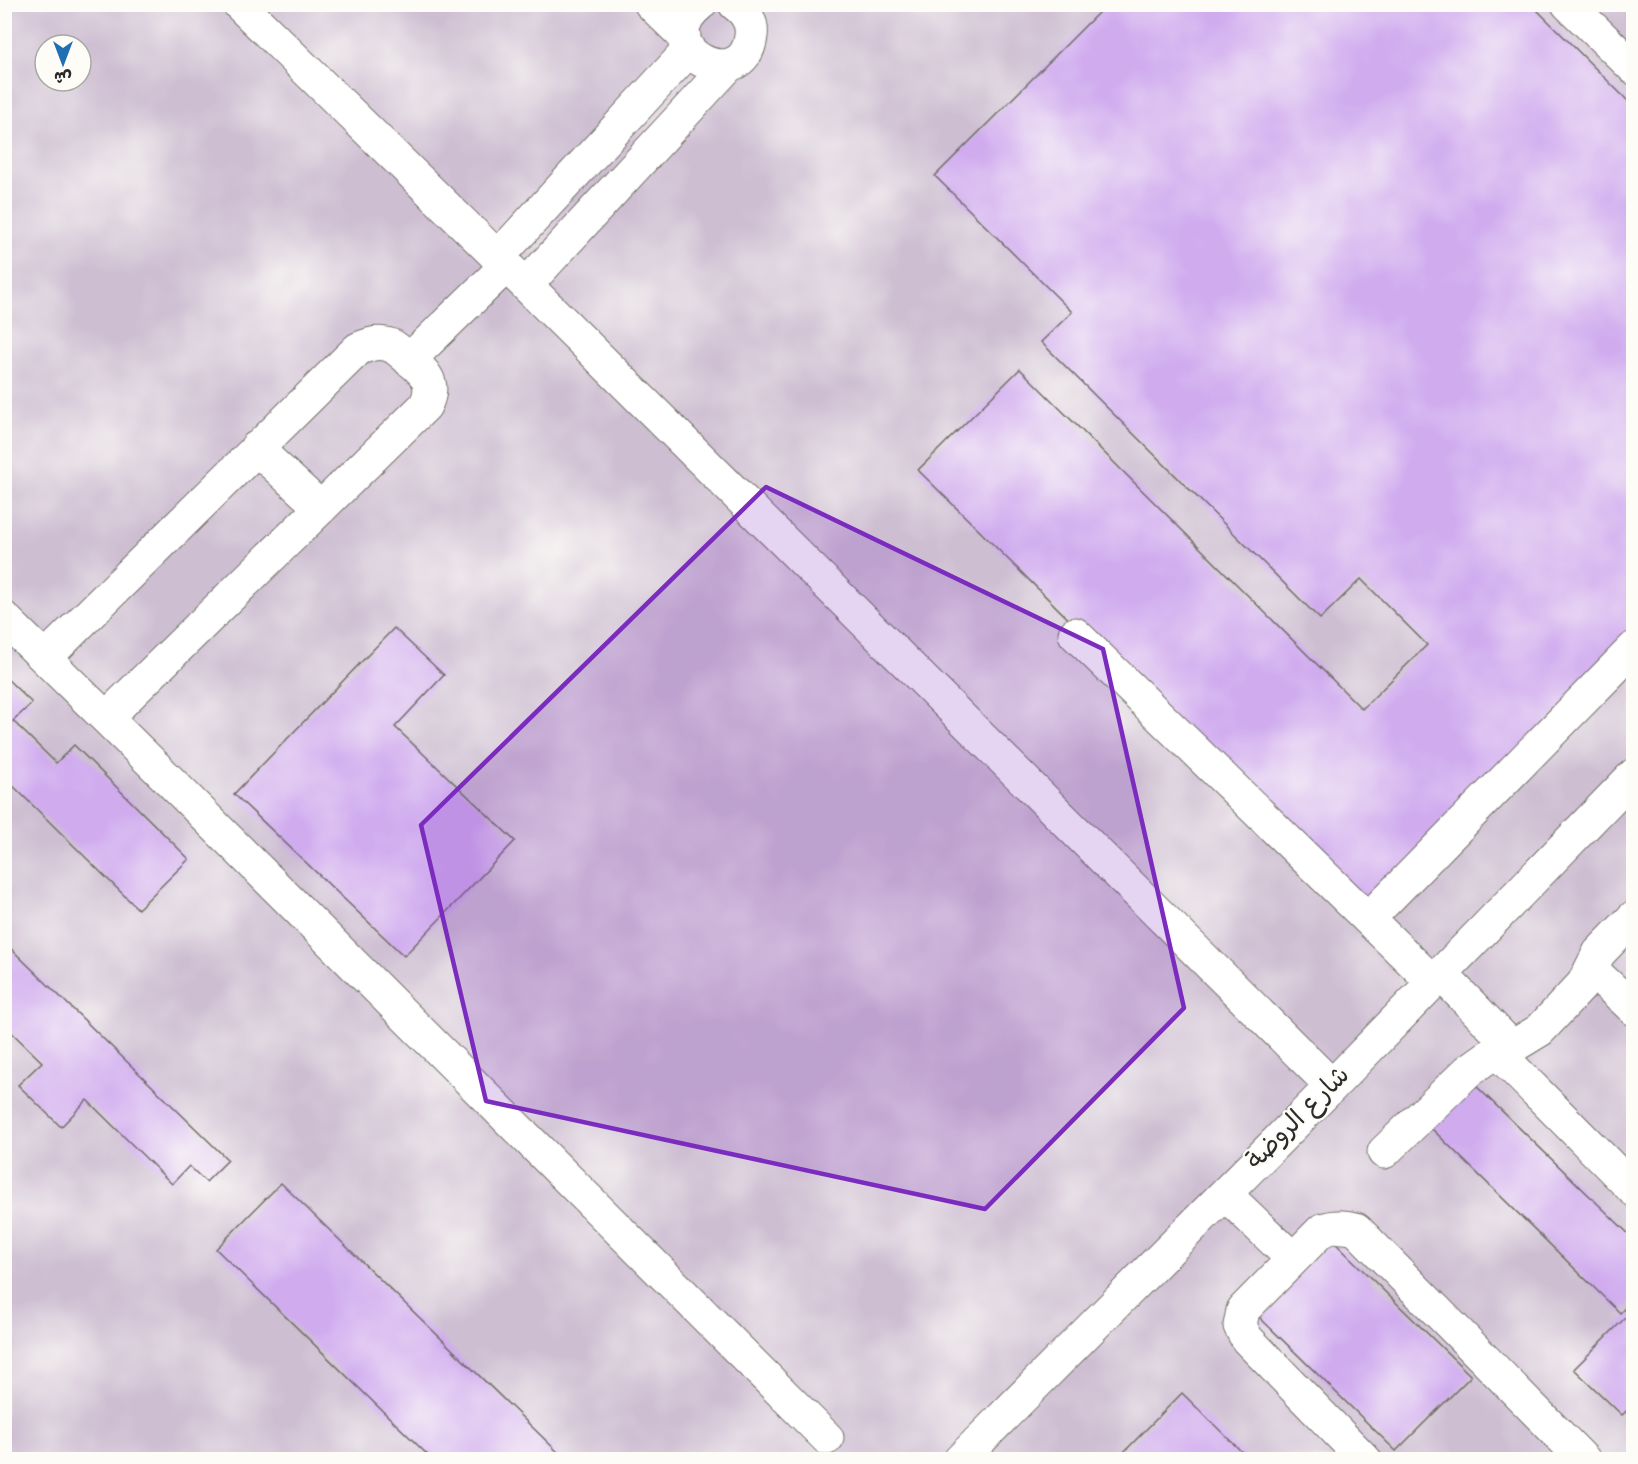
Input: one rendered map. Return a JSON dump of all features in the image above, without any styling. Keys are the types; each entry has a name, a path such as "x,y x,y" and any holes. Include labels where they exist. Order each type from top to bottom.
{"street":[{"path":"239,4 1332,1086"},
{"path":"651,4 686,43 696,59 718,66 738,60 746,52 752,33 746,8"},
{"path":"510,270 686,43 687,17 700,4"},
{"path":"1568,4 1634,68"},
{"path":"409,360 510,270 729,64"},
{"path":"45,658 358,349 375,343 393,345 427,377 430,397 425,406 106,718"},
{"path":"256,448 321,508"},
{"path":"4,618 827,1438"},
{"path":"1075,634 1368,919 1437,978 1634,1190"},
{"path":"1368,919 1634,648"},
{"name":"شارع الروضة","path":"960,1460 1332,1086 1634,775"},
{"path":"1384,1152 1468,1071 1540,1030 1583,984 1599,953 1634,917"},
{"path":"1591,969 1634,1010"},
{"path":"1225,1194 1293,1259"},
{"path":"1365,1460 1247,1339 1240,1326 1243,1310 1293,1259 1322,1230 1340,1226 1356,1229 1584,1460"}],"highlighted area":[{"path":"766,487 1103,649 1184,1008 985,1209 486,1101 421,825"}],"shaded area":[{"path":"5,5 1633,5 1633,1459 5,1459"}],"building":[{"path":"1107,4 1531,4 1634,107 1634,636 1360,908 918,470 1020,369 1362,709 1427,645 1361,579 1320,619 1041,342 1072,312 935,176"},
{"path":"394,628 444,675 395,727 515,841 404,956 234,794"},
{"path":"4,676 32,703 13,721 56,763 74,745 189,859 138,909 4,777"},
{"path":"4,942 228,1160 206,1182 189,1166 172,1184 87,1100 61,1127 18,1085 42,1062 4,1025"},
{"path":"1473,1083 1634,1239 1634,1299 1620,1313 1430,1127"},
{"path":"281,1183 566,1460 433,1460 216,1249"},
{"path":"1332,1240 1471,1376 1396,1451 1258,1316"},
{"path":"1634,1309 1634,1404 1622,1415 1574,1369"},
{"path":"1182,1393 1250,1460 1116,1460"}]}
